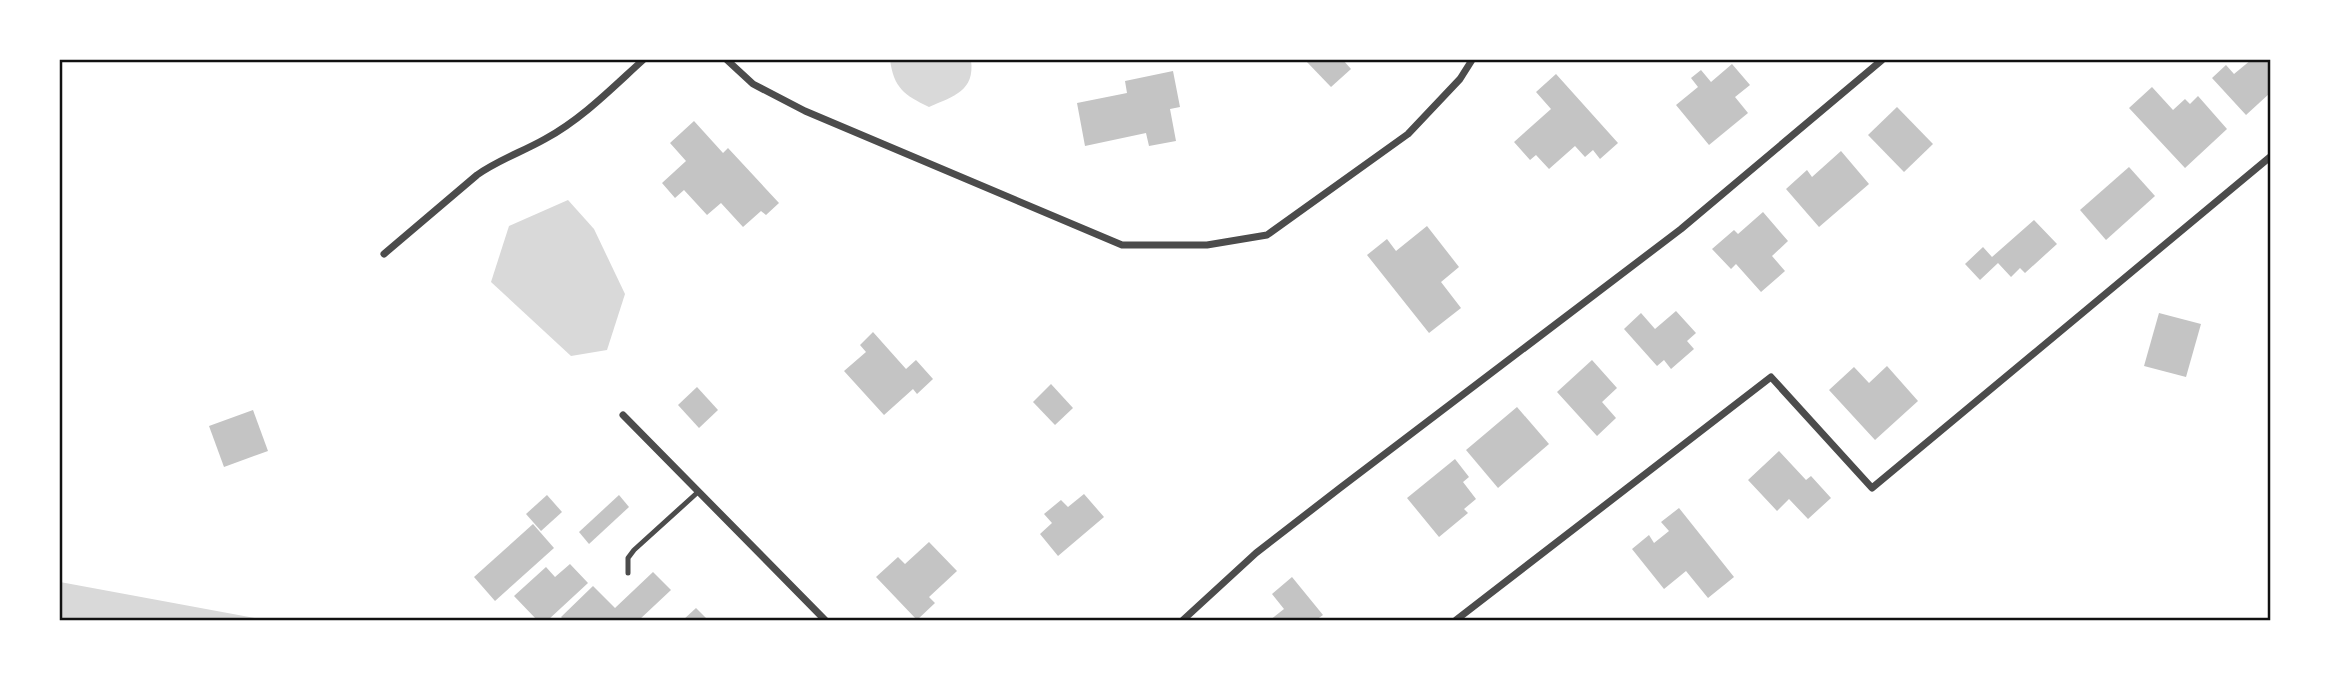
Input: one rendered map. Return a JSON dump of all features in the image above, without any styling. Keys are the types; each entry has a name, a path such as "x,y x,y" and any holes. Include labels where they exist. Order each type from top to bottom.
{"street":[{"path":"384,254 477,175 572,122 643,60"},
{"path":"727,60 753,84 805,111 1122,245 1206,245 1268,235 1408,134 1460,79 1472,60"},
{"path":"1182,621 1256,554 1329,496 1681,229 1882,60"},
{"path":"1456,621 1771,377 1872,488 2270,157"},
{"path":"623,415 825,621"}],"lane":[{"path":"628,573 628,558 634,550 698,492"}],"shaded area":[{"path":"890,60 971,60 970,79 961,91 929,107 902,90 894,77"},
{"path":"568,200 594,229 625,294 607,350 571,356 491,282 509,226"},
{"path":"60,582 265,620 60,620"}],"building":[{"path":"1305,60 1343,60 1351,69 1331,87"},
{"path":"2251,60 2270,60 2270,93 2246,115 2212,78 2226,65 2234,74"},
{"path":"1732,64 1750,85 1735,97 1748,113 1709,145 1676,105 1698,87 1691,78 1701,70 1711,82"},
{"path":"1173,71 1180,107 1170,109 1176,141 1149,146 1146,133 1085,146 1077,103 1127,93 1125,81"},
{"path":"1556,74 1618,143 1600,159 1593,150 1585,157 1575,146 1549,169 1536,155 1530,160 1514,142 1551,109 1536,92"},
{"path":"2152,87 2173,110 2185,99 2190,104 2198,96 2227,129 2185,168 2129,108"},
{"path":"1897,107 1933,144 1904,172 1868,135"},
{"path":"694,121 723,153 728,148 779,203 766,215 761,211 743,227 721,203 707,215 684,190 675,198 662,183 686,161 670,143"},
{"path":"1841,151 1869,184 1819,227 1786,189 1807,170 1812,177"},
{"path":"2129,167 2155,196 2106,240 2080,210"},
{"path":"1763,212 1788,241 1772,256 1785,271 1761,292 1736,264 1731,269 1712,249 1734,230 1738,234"},
{"path":"2034,220 2057,244 2025,273 2020,268 2011,277 1998,263 1980,280 1965,264 1983,247 1992,257"},
{"path":"1427,226 1459,267 1441,282 1461,308 1429,333 1367,255 1387,239 1396,251"},
{"path":"1676,311 1696,333 1687,341 1694,349 1671,369 1664,360 1657,366 1624,329 1641,313 1655,329"},
{"path":"2159,313 2201,324 2186,377 2144,366"},
{"path":"873,332 906,369 916,360 933,379 917,394 913,389 884,415 844,371 866,352 860,345"},
{"path":"1592,360 1617,388 1602,402 1616,418 1597,436 1557,392"},
{"path":"1887,366 1918,401 1875,440 1829,390 1854,367 1869,383"},
{"path":"1051,384 1073,408 1055,425 1033,402"},
{"path":"697,387 718,410 699,428 678,405"},
{"path":"1517,407 1549,444 1498,488 1466,450"},
{"path":"253,410 268,451 224,467 209,426"},
{"path":"1779,451 1806,480 1811,476 1831,498 1808,519 1789,499 1777,511 1748,480"},
{"path":"1455,459 1469,477 1463,482 1476,499 1464,509 1468,513 1439,537 1407,498"},
{"path":"1084,494 1104,517 1058,556 1040,534 1052,523 1044,514 1061,500 1068,507"},
{"path":"547,495 562,512 541,531 526,514"},
{"path":"619,495 629,507 589,544 579,532"},
{"path":"1679,508 1734,577 1708,598 1686,571 1664,589 1632,549 1649,535 1654,543 1669,531 1661,522"},
{"path":"533,524 554,548 495,601 474,577"},
{"path":"929,542 957,571 929,597 935,603 917,620 876,577 898,557 905,564"},
{"path":"570,564 588,583 548,620 537,620 514,596 546,567 555,577"},
{"path":"653,572 671,590 639,620 564,620 561,617 593,586 615,608"},
{"path":"1292,577 1323,615 1316,620 1270,620 1284,609 1272,594"},
{"path":"696,608 708,620 683,620"}]}
